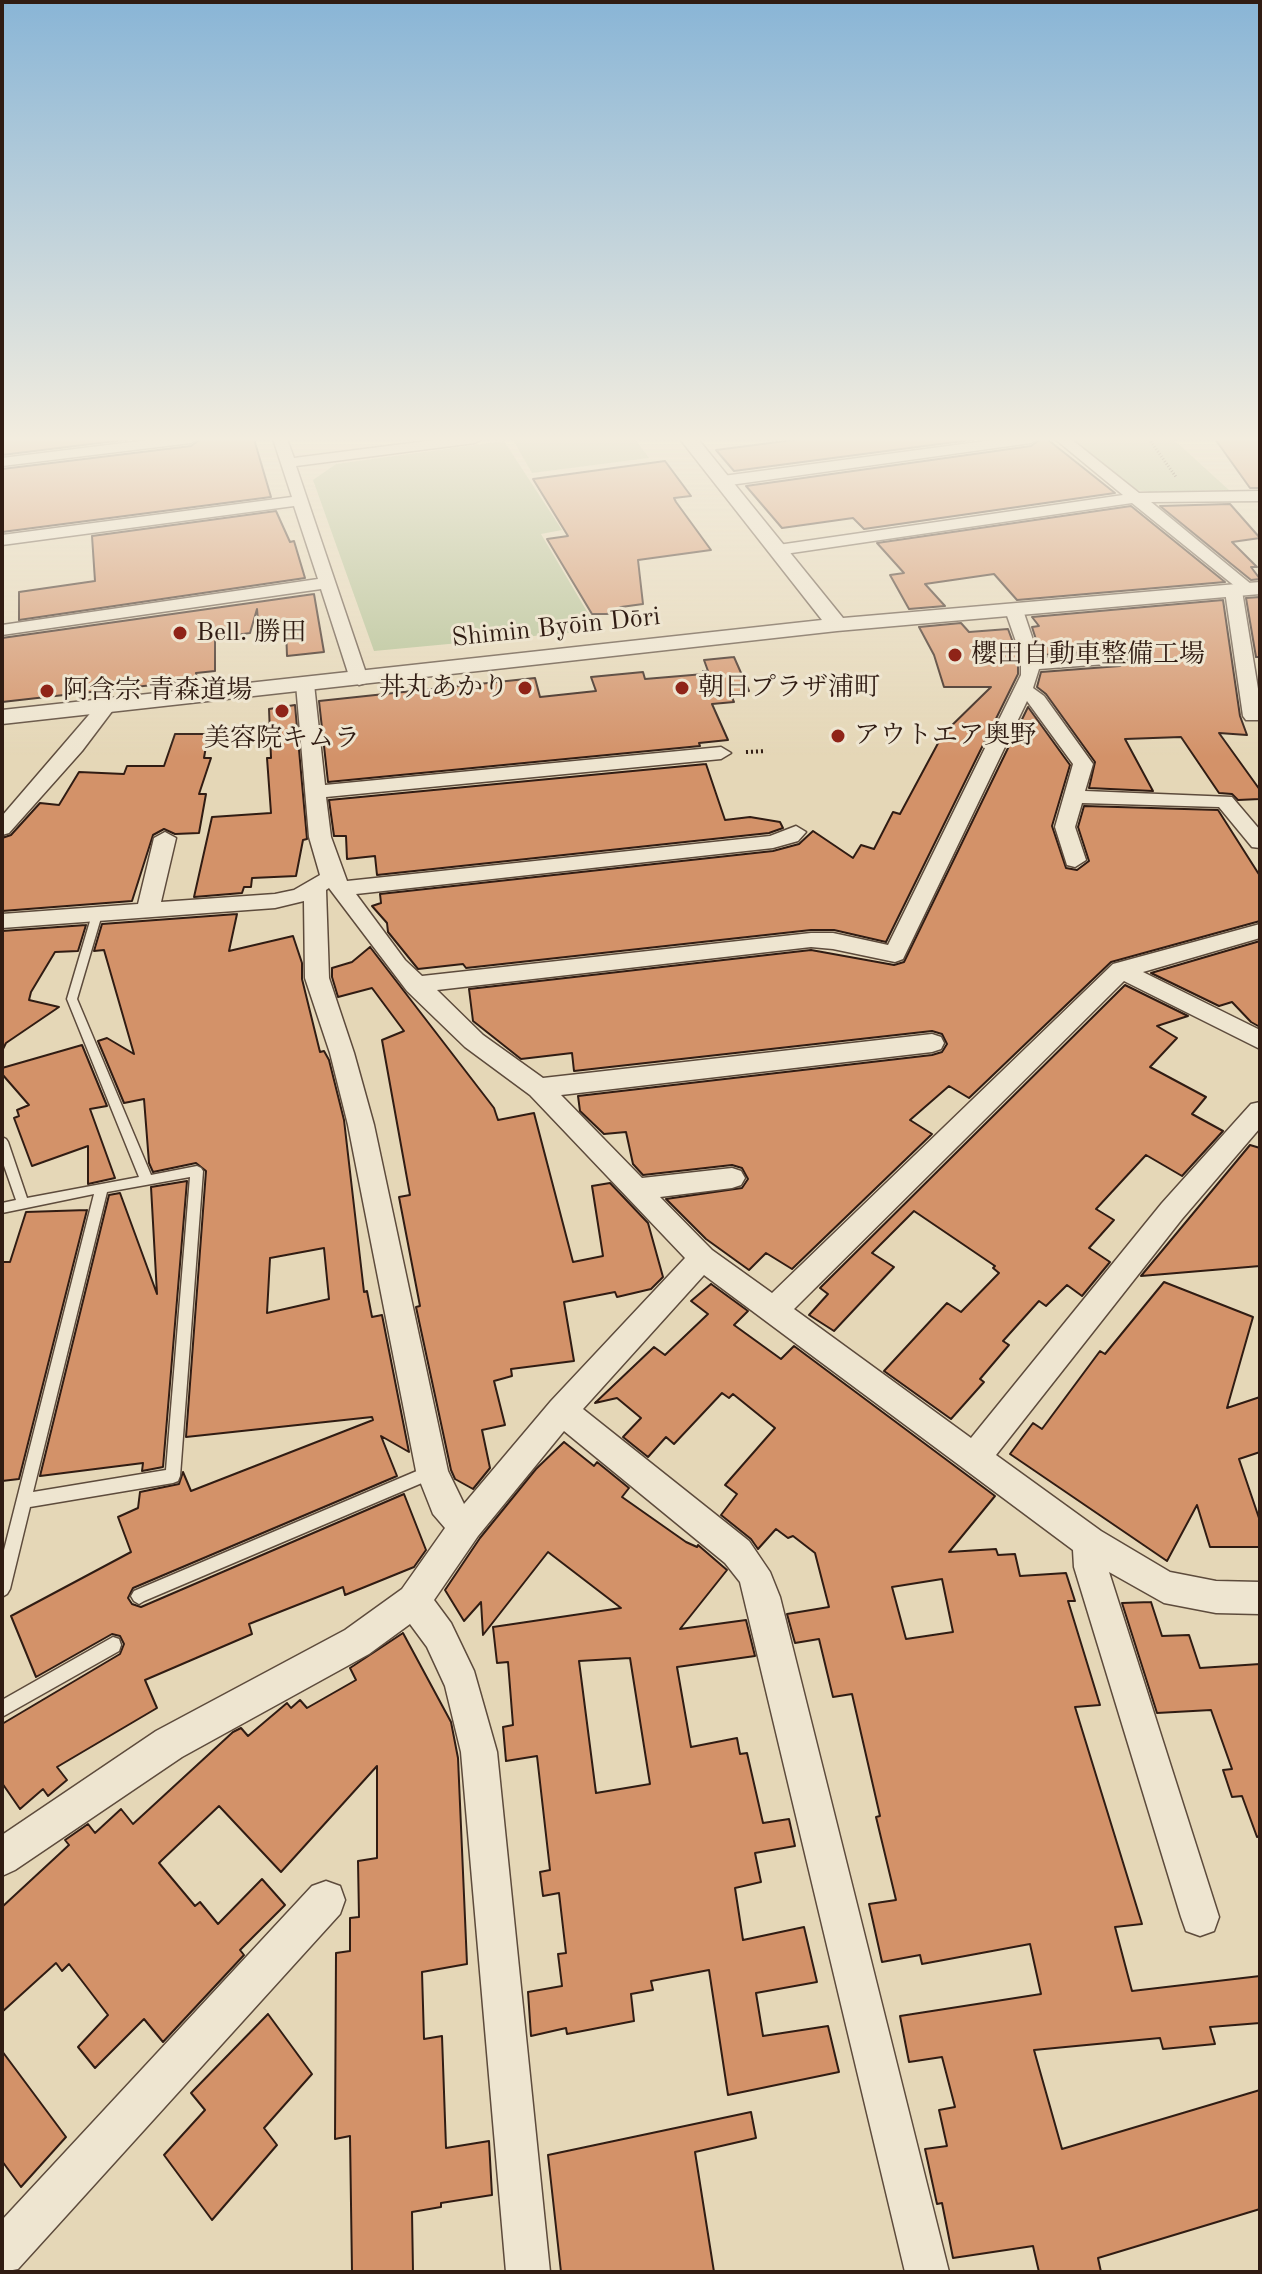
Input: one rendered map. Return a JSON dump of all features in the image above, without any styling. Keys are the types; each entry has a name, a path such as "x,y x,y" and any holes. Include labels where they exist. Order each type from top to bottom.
{"street":[{"path":"314,545 359,679"},
{"path":"774,545 837,625"},
{"path":"778,550 812,545"},
{"path":"1193,545 1247,589 1253,716"},
{"path":"2,630 327,583"},
{"name":"Shimin Byōin Dōri","path":"2,717 837,625 1247,589"},
{"path":"415,985 811,940 833,941 895,954 1023,689 1031,664 1014,610"},
{"path":"1031,664 1120,658"},
{"path":"305,684 320,837 329,885 317,978 342,1053 361,1125 432,1471 444,1503 453,1515 467,1525"},
{"path":"1023,689 1037,700 1083,764 1065,827 1075,860"},
{"path":"2,829 107,706"},
{"path":"315,792 721,753"},
{"path":"1076,797 1225,801 1259,842"},
{"path":"2,921 98,911 275,901 329,885 773,842 796,832"},
{"path":"148,909 165,838"},
{"path":"329,885 415,985 474,1041 539,1088 702,1258 1089,1542 1164,1587 1216,1597 1260,1598"},
{"path":"775,1309 1121,970 1260,931"},
{"path":"1121,970 1260,1040"},
{"path":"539,1088 932,1043"},
{"path":"975,1457 1172,1211 1260,1111"},
{"path":"637,1189 732,1178"},
{"path":"2,1857 169,1744 357,1642 414,1601 467,1525 562,1411 702,1258"},
{"path":"562,1411 737,1552 753,1572 767,1612 927,2272"},
{"path":"1089,1542 1091,1567 1200,1917"},
{"path":"414,1601 439,1635 462,1683 479,1752 528,2272"},
{"path":"2,2253 326,1900"}],"lane":[{"path":"98,911 72,999 147,1180"},
{"path":"2,1142 23,1204"},
{"path":"2,1208 197,1171 173,1476 23,1501"},
{"path":"2,1589 102,1188"},
{"path":"139,1596 432,1471"},
{"path":"2,1709 113,1645"}],"green space":[{"path":"336,545 548,545 598,630 374,651"}],"building":[{"path":"93,545 295,545 305,578 19,620 19,592 95,581"},
{"path":"551,545 707,545 711,550 638,560 643,604 621,607 607,614 592,614"},
{"path":"879,545 1179,545 1225,582 1017,600 994,574 925,584 945,606 909,609 890,575 904,573"},
{"path":"1208,545 1235,545 1257,567 1251,567 1260,579 1251,580"},
{"path":"314,594 324,652 287,656 286,628 259,632 257,609 250,633 215,638 215,671 196,673 197,680 2,702 2,638"},
{"path":"1260,597 1260,657 1256,657 1246,598"},
{"path":"1223,600 1240,716 1247,735 1219,733 1260,790 1260,799 1238,800 1232,794 1219,793 1181,737 1125,739 1153,791 1089,788 1095,762 1046,694 1037,687 1041,672 1120,666 1132,657 1120,650 1041,655 1032,627 1039,626 1032,617"},
{"path":"961,623 969,632 1008,629 1018,656 1018,674 886,942 834,930 811,930 466,968 463,964 418,969 388,932 387,923 372,906 381,903 380,894 773,851 799,844 813,831 853,858 861,845 874,849 893,812 900,814 943,734 991,687 944,687 934,655 919,627"},
{"path":"734,657 749,691 730,693 734,702 712,704 728,740 699,743 700,746 328,782 319,701 535,678 540,697 596,691 591,677 643,672 645,679 704,674 703,671 708,671 704,660"},
{"path":"295,705 307,839 303,840 296,876 252,878 251,887 244,887 242,893 194,897 212,817 271,813 267,758 271,758 269,709"},
{"path":"1028,707 1070,765 1052,826 1066,868 1077,870 1089,861 1078,827 1084,806 1218,810 1260,876 1260,921 1111,962 969,1098 949,1086 910,1120 932,1134 792,1269 766,1253 749,1270 706,1239 666,1199 742,1188 748,1179 742,1168 732,1165 643,1175 633,1164 626,1132 604,1134 580,1111 578,1096 932,1055 942,1052 947,1044 942,1034 932,1031 574,1071 572,1053 521,1059 473,1021 469,989 811,950 894,965 904,962"},
{"path":"175,734 208,734 204,758 211,758 199,794 206,794 199,833 175,834 164,829 153,835 132,901 2,911 2,838 11,835 40,803 59,805 79,772 124,774 127,766 164,766"},
{"path":"706,764 725,820 750,817 780,822 783,828 769,833 377,875 375,856 347,859 346,836 334,836 329,800"},
{"path":"237,914 229,951 293,936 302,963 302,979 320,1052 324,1051 329,1060 344,1120 364,1292 367,1291 372,1317 382,1315 409,1452 381,1436 397,1476 133,1588 128,1598 132,1604 141,1607 404,1494 426,1550 414,1567 345,1595 343,1587 249,1624 252,1634 145,1680 157,1708 57,1767 67,1780 48,1796 43,1789 20,1809 2,1783 2,1724 120,1654 124,1644 120,1636 112,1634 36,1677 11,1616 131,1552 118,1517 138,1508 140,1492 179,1484 183,1472 191,1491 373,1420 372,1417 186,1437 206,1171 196,1163 153,1172 149,1163 144,1099 124,1103 98,1041 107,1038 134,1054 104,950 94,951 102,924","holes":["324,1248 329,1299 267,1313 270,1258"]},
{"path":"86,925 78,951 55,952 31,992 29,1000 59,1007 6,1043 2,1051 2,931"},
{"path":"1260,941 1260,1027 1232,1002 1219,1006 1151,973"},
{"path":"370,947 494,1108 498,1120 534,1113 573,1262 603,1256 592,1186 610,1183 648,1223 663,1277 651,1289 617,1297 615,1292 564,1302 574,1361 511,1369 512,1376 494,1381 505,1425 482,1430 490,1468 473,1489 455,1479 451,1470 416,1307 420,1306 399,1197 410,1195 382,1040 404,1031 372,988 338,997 332,977 332,968 352,962"},
{"path":"1125,985 1188,1016 1157,1026 1177,1038 1150,1067 1206,1097 1192,1114 1223,1131 1182,1176 1146,1155 1096,1209 1114,1220 1089,1248 1110,1262 1082,1296 1067,1285 1046,1306 1039,1301 1003,1341 1009,1345 980,1379 984,1382 951,1419 884,1371 947,1303 961,1312 999,1273 993,1268 995,1266 914,1211 872,1253 894,1267 834,1331 809,1315 828,1294 820,1288"},
{"path":"82,1045 107,1106 90,1109 115,1178 88,1184 88,1146 32,1166 14,1118 19,1116 17,1110 29,1105 2,1074 2,1068"},
{"path":"1250,1145 1260,1148 1260,1266 1141,1276"},
{"path":"187,1181 163,1467 142,1471 143,1463 40,1476 109,1195 120,1193 157,1294 151,1187"},
{"path":"87,1210 19,1479 2,1481 2,1262 10,1262 26,1212"},
{"path":"1164,1282 1253,1317 1227,1408 1260,1397 1260,1452 1239,1459 1260,1521 1260,1547 1210,1547 1197,1505 1167,1561 1010,1454 1033,1423 1042,1429 1100,1351 1105,1354"},
{"path":"711,1284 748,1311 734,1325 781,1359 794,1346 995,1496 949,1552 996,1549 998,1555 1015,1554 1020,1576 1066,1573 1075,1601 1068,1601 1100,1705 1075,1707 1142,1924 1115,1927 1132,1991 1260,1976 1260,2023 1210,2027 1215,2044 1163,2049 1160,2038 1034,2050 1062,2149 1260,2090 1260,2209 1098,2258 1101,2272 1039,2272 1033,2246 953,2258 942,2203 937,2204 925,2149 947,2146 939,2110 955,2107 942,2057 909,2062 900,2016 1041,1994 1030,1944 922,1964 920,1955 882,1962 869,1904 896,1900 852,1694 833,1697 819,1639 795,1643 787,1614 829,1607 815,1553 793,1536 788,1538 776,1529 758,1549 751,1539 721,1515 737,1494 725,1485 775,1428 733,1394 729,1398 722,1393 674,1444 666,1437 648,1457 623,1437 641,1418 617,1398 595,1403 654,1347 665,1355 708,1314 691,1301","holes":["942,1579 953,1632 906,1639 892,1587"]},
{"path":"564,1442 594,1466 597,1462 629,1488 622,1497 686,1542 698,1545 727,1570 680,1629 746,1620 755,1656 677,1667 691,1747 737,1738 740,1754 747,1753 763,1823 789,1819 795,1846 755,1853 761,1882 735,1888 743,1940 804,1927 817,1982 756,1993 763,2036 828,2026 839,2072 728,2095 709,1970 651,1981 653,1990 631,1994 634,2021 567,2034 566,2028 531,2036 528,1992 562,1986 558,1954 566,1953 559,1893 543,1896 540,1872 550,1870 537,1756 506,1761 503,1727 513,1725 508,1662 497,1663 493,1627 621,1608 548,1552 483,1635 481,1602 464,1621 445,1590 480,1538 536,1469","holes":["630,1658 650,1784 596,1793 579,1661"]},
{"path":"1151,1602 1162,1636 1189,1635 1200,1668 1260,1664 1260,1836 1257,1837 1242,1796 1232,1797 1223,1770 1232,1769 1211,1710 1157,1713 1122,1603"},
{"path":"403,1633 451,1722 458,1758 467,1964 422,1972 424,2039 442,2036 446,2148 489,2141 492,2195 441,2203 441,2207 412,2212 413,2272 352,2272 350,2136 335,2139 336,1953 350,1951 350,1918 359,1917 358,1861 377,1858 377,1766 281,1872 219,1806 159,1863 195,1906 200,1902 218,1924 262,1879 285,1905 240,1950 244,1955 163,2042 144,2019 95,2068 78,2047 108,2015 69,1964 62,1971 56,1963 2,2012 2,1907 69,1845 65,1840 88,1824 95,1833 121,1809 133,1824 233,1732 241,1728 248,1736 287,1703 291,1708 300,1700 307,1708 356,1680 350,1668"},
{"path":"268,2014 312,2074 264,2128 277,2145 212,2220 164,2155 205,2110 191,2093"},
{"path":"2,2051 66,2137 21,2187 2,2161"},
{"path":"751,2112 756,2138 695,2152 714,2272 561,2272 548,2155"}],"place":[{"name":"Bell. 勝田","path":"180,633"},
{"name":"櫻田自動車整備工場","path":"955,655"},
{"name":"丼丸あかり","path":"525,688"},
{"name":"朝日プラザ浦町","path":"682,688"},
{"name":"阿含宗 青森道場","path":"47,691"},
{"name":"美容院キムラ","path":"282,711"},
{"name":"アウトエア奥野","path":"838,736"}]}
